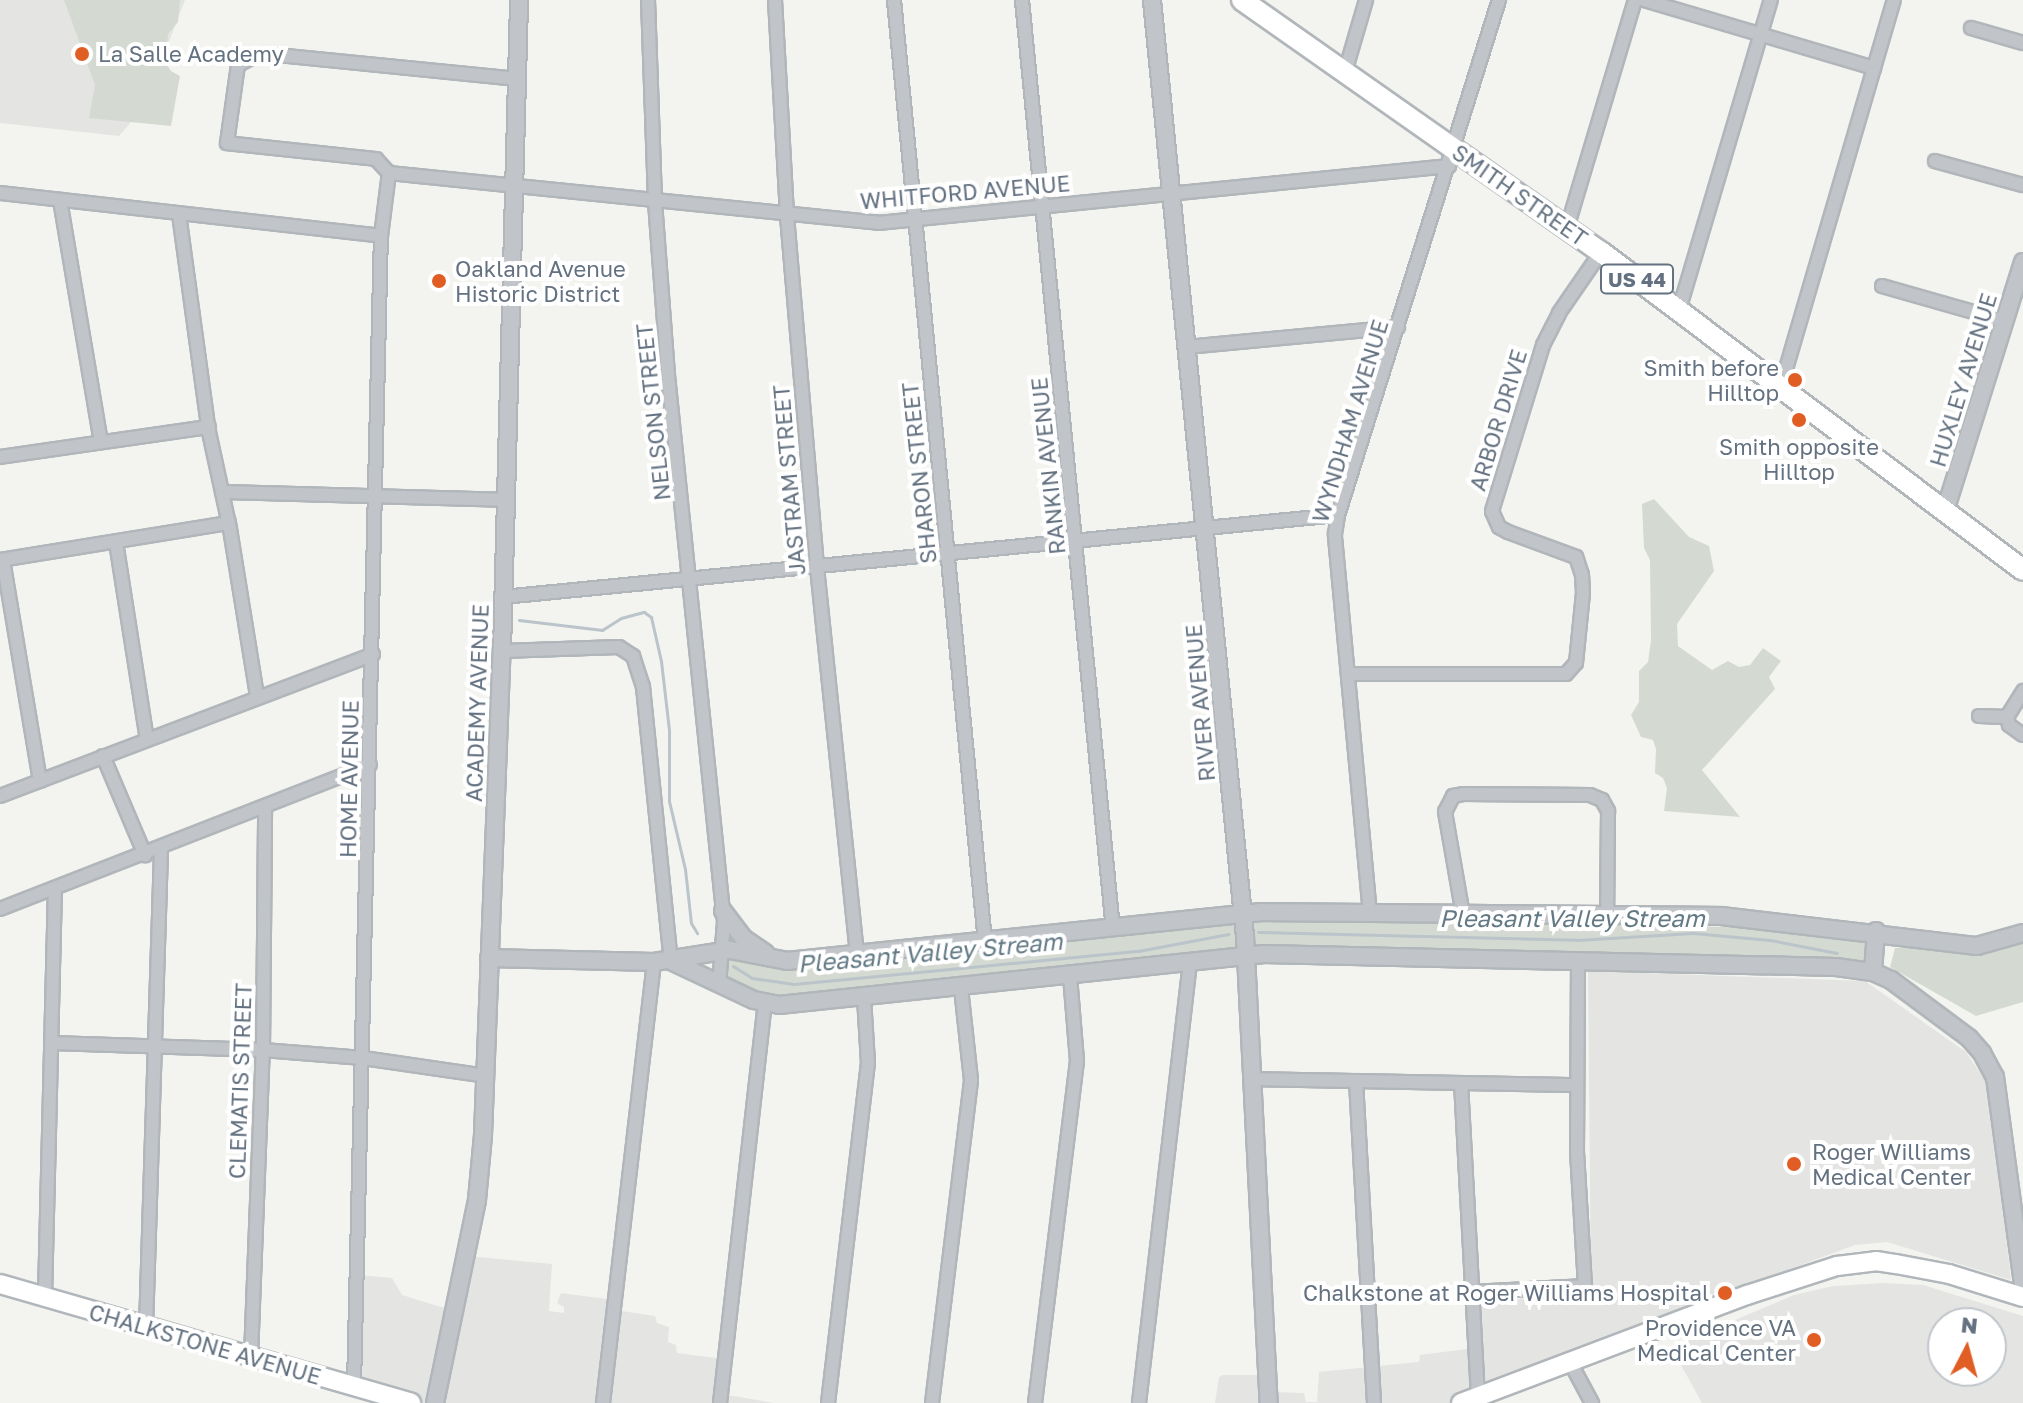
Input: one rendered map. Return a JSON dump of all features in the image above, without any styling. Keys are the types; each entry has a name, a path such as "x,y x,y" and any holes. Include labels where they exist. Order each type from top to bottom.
{"main road":[{"name":"SMITH STREET","path":"1242,0 1345,72 1452,158 1601,252 2023,570"},
{"path":"1470,1400 1747,1295 1837,1266 1876,1261 1896,1264 1949,1274 2023,1297"},
{"name":"CHALKSTONE AVENUE","path":"0,1284 411,1403"}],"street":[{"name":"ACADEMY AVENUE","path":"435,1403 477,1200 486,1076 502,651 519,0"},
{"name":"NELSON STREET","path":"648,0 655,202 668,375 723,911 719,985"},
{"name":"JASTRAM STREET","path":"775,0 787,216 817,567 857,955"},
{"name":"SHARON STREET","path":"894,0 985,942"},
{"name":"RANKIN AVENUE","path":"1022,0 1113,929"},
{"name":"RIVER AVENUE","path":"1152,0 1246,955 1269,1403"},
{"path":"1345,72 1366,0"},
{"name":"WYNDHAM AVENUE","path":"1370,914 1335,556 1338,515 1499,0"},
{"path":"1567,228 1635,0"},
{"path":"1644,0 1874,68"},
{"path":"1679,310 1771,0"},
{"path":"1781,386 1894,0"},
{"path":"1971,28 2023,43"},
{"name":"WHITFORD AVENUE","path":"517,79 257,55 238,65 227,143 376,159 389,173 878,223 1171,194 1452,158"},
{"path":"1935,161 2023,185"},
{"name":"HOME AVENUE","path":"354,1386 381,236 389,173"},
{"path":"0,193 381,236"},
{"path":"60,200 101,442"},
{"path":"179,214 209,427 229,523 257,696"},
{"name":"ARBOR DRIVE","path":"1348,674 1566,674 1576,663 1583,584 1576,557 1508,532 1499,527 1492,511 1543,345 1559,313 1601,252"},
{"name":"HUXLEY AVENUE","path":"1945,511 2023,262"},
{"path":"1882,286 2005,321"},
{"path":"1187,347 1398,327"},
{"path":"0,457 209,427"},
{"path":"222,492 505,500"},
{"path":"503,597 1338,515"},
{"path":"40,781 2,560 229,523"},
{"path":"116,542 147,739"},
{"path":"502,651 619,647 633,656 643,687 663,962 603,1403"},
{"path":"0,796 373,654"},
{"path":"2023,691 2007,717 2009,725 2023,735"},
{"path":"1979,716 2007,717"},
{"path":"103,756 145,855"},
{"path":"0,909 370,765"},
{"path":"1463,915 1445,812 1447,803 1463,794 1527,794 1590,795 1602,800 1608,811 1607,917"},
{"name":"CLEMATIS STREET","path":"251,1357 263,1050 265,806"},
{"path":"146,1328 161,848"},
{"path":"45,1296 55,889"},
{"path":"723,911 743,938 777,959"},
{"path":"489,958 663,962 680,956 722,950 777,959 857,955 1242,914 1721,916 1876,931 1977,946 2023,933"},
{"path":"1873,972 1876,931"},
{"path":"663,962 765,1004 864,998 1246,955 1578,960 1836,967 1873,972 1891,980 1969,1038 1990,1064 2001,1108 2023,1284"},
{"path":"1472,1292 1585,1286 1577,1153 1578,960"},
{"path":"1139,1403 1190,963"},
{"path":"1035,1403 1077,1061 1070,975"},
{"path":"932,1403 971,1080 961,988"},
{"path":"828,1403 868,1063 864,998"},
{"path":"720,1403 765,1004"},
{"path":"52,1043 263,1050 363,1058 486,1076"},
{"path":"1253,1079 1577,1085"},
{"path":"1356,1081 1374,1403"},
{"path":"1461,1083 1472,1292 1470,1400"},
{"path":"1570,1362 1592,1403"}],"shaded area":[{"name":"La Salle Academy","path":"0,0 185,0 144,107 119,136 0,123"},
{"path":"64,0 180,0 178,22 168,34 166,63 171,71 180,76 171,126 89,118 95,85"},
{"path":"1654,499 1689,537 1709,546 1714,571 1677,624 1678,646 1712,670 1728,661 1739,667 1750,665 1763,648 1781,661 1769,677 1775,689 1702,770 1740,817 1664,811 1667,788 1663,778 1655,773 1656,749 1653,740 1641,737 1631,715 1639,702 1639,671 1648,662 1651,640 1650,560 1644,548 1642,504"},
{"path":"1242,914 1876,931 1863,970 1246,955 765,1004 719,985 722,950 770,964"},
{"path":"2023,939 2023,1002 1976,1016 1890,967 1895,948 1955,947 1974,955 2022,944"},
{"name":"Roger Williams Medical Center","path":"1588,971 1865,981 1966,1052 1989,1086 2011,1280 1887,1242 1855,1245 1599,1340 1601,1354 1472,1403 1215,1403 1219,1377 1223,1375 1268,1375 1271,1392 1304,1393 1306,1402 1317,1402 1319,1372 1419,1362 1420,1355 1474,1348 1475,1298 1520,1299 1586,1281 1591,1299"},
{"path":"467,1256 552,1264 549,1311 564,1313 564,1307 557,1303 561,1293 614,1300 615,1310 655,1316 657,1323 669,1327 668,1342 676,1345 677,1353 724,1359 722,1394 774,1403 407,1403 356,1381 358,1275 392,1278 402,1295 454,1311"},
{"name":"Providence VA Medical Center","path":"1884,1283 1923,1285 1994,1307 1927,1307 1927,1387 2007,1387 2007,1311 2023,1316 2023,1403 1702,1403 1671,1347 1794,1295 1833,1286"}],"waterway":[{"name":"Pleasant Valley Stream","path":"519,620 602,630 621,618 644,612 651,617 661,661 669,730 669,801 685,869 691,923 697,933"},
{"name":"Pleasant Valley Stream","path":"1258,932 1577,940 1693,933 1770,940 1837,953"},
{"name":"Pleasant Valley Stream","path":"733,966 752,978 794,984 1138,951 1228,934"}],"place":[{"name":"La Salle Academy","path":"82,54"},
{"name":"Oakland Avenue Historic District","path":"439,281"},
{"name":"Smith before Hilltop","path":"1795,380"},
{"name":"Smith opposite Hilltop","path":"1799,420"},
{"name":"Roger Williams Medical Center","path":"1794,1164"},
{"name":"Chalkstone at Roger Williams Hospital","path":"1725,1293"},
{"name":"Providence VA Medical Center","path":"1814,1340"}]}
